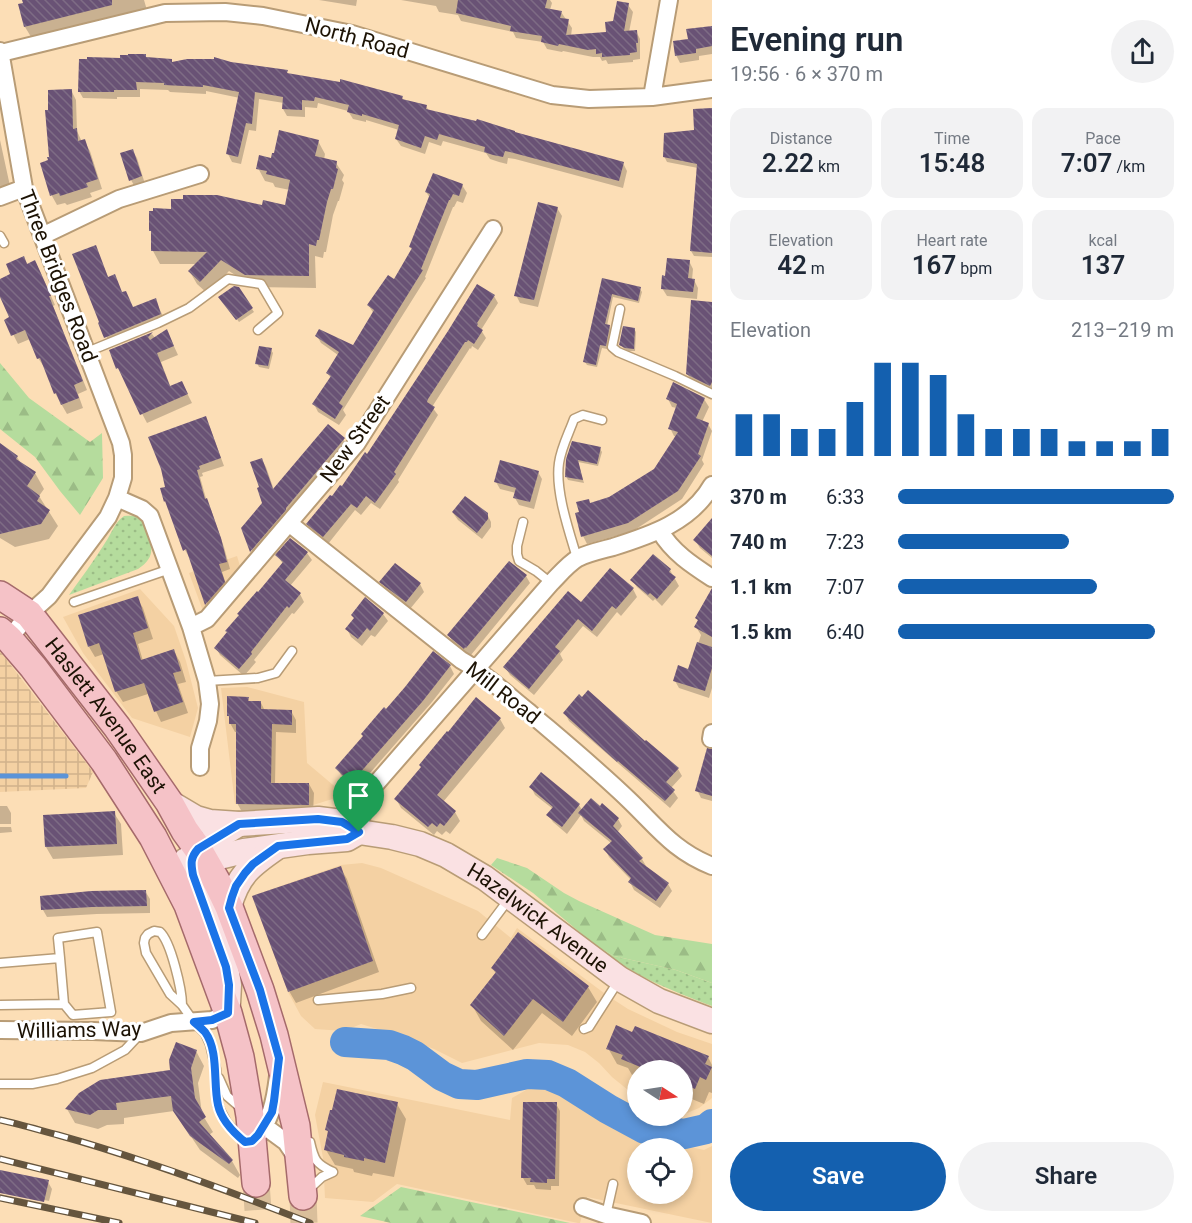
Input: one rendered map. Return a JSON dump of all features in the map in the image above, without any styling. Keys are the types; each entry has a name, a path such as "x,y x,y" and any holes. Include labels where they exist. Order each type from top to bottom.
{"main road":[{"name":"Haslett Avenue East","path":"0,595 29,614 117,726 169,802 198,857 229,908 260,990 279,1058 296,1126 303,1196"},
{"name":"Haslett Avenue East","path":"5,635 33,667 104,761 153,837 188,905 228,1013 240,1057 253,1136 256,1183"}],"street":[{"path":"652,97 669,0"},
{"name":"North Road","path":"0,52 165,7 263,16 313,25 434,58 552,95 589,99 652,97 712,89"},
{"name":"Three Bridges Road","path":"0,52 3,95 24,188 121,443 123,455 123,478 108,517 49,596 5,635"},
{"path":"42,237 119,199 200,174"},
{"path":"0,197 24,188"},
{"name":"New Street","path":"191,627 207,619 357,443 493,229"},
{"path":"359,832 368,795 551,583 577,558 660,531 676,523 709,491 712,485"},
{"path":"117,498 142,509 150,516 191,627 207,681 210,704 208,721 200,748 200,767"},
{"name":"Mill Road","path":"290,524 461,660 476,669 588,763 630,801 664,837 712,866"},
{"path":"660,531 666,542 677,553 712,578"},
{"name":"Hazelwick Avenue","path":"169,802 196,818 210,822 239,824 318,819 342,822 359,832 420,844 446,855 485,878 620,980 659,1001 712,1021"},
{"name":"Hazelwick Avenue","path":"198,857 239,824"},
{"name":"Hazelwick Avenue","path":"198,857 347,839 359,832"},
{"name":"Haslett Avenue East","path":"153,837 166,851 198,857 193,875 226,967 229,985 228,1013"},
{"name":"Hazelwick Avenue","path":"229,908 236,886 245,873 253,864 278,846"},
{"name":"Williams Way","path":"0,1030 141,1033 171,1023 212,1020 228,1013"},
{"path":"279,1058 272,1112 253,1136 286,1142 300,1164"},
{"path":"583,1207 642,1223"}],"lane":[{"path":"87,352 189,308 228,279 261,284 270,297 278,313 258,330"},
{"path":"620,309 612,347 618,352 712,394"},
{"path":"577,558 565,517 557,476 559,460 574,419 583,415 602,420"},
{"path":"523,522 517,546 519,561 551,583"},
{"path":"74,602 170,569"},
{"path":"207,681 258,678 276,673 292,651"},
{"path":"482,935 511,897"},
{"path":"182,1005 182,993 166,940 160,932 154,931 145,938 146,953 170,994 205,1033 227,1096 253,1136"},
{"path":"97,932 111,1012 73,1015 64,1004 60,958 58,938 97,932"},
{"path":"0,963 60,958"},
{"path":"584,1029 589,1027 620,980"},
{"path":"318,1000 382,994 411,988"},
{"path":"0,1005 64,1004"},
{"path":"0,1084 32,1084 92,1068 125,1050 141,1033"},
{"path":"216,1069 218,1106 227,1123 253,1136"},
{"path":"296,1126 308,1136 314,1158 321,1167 333,1172 322,1177 303,1196"},
{"path":"606,1215 613,1184"}],"shaded area":[{"path":"237,556 240,566 203,611 189,573"},
{"path":"140,589 174,626 186,661 198,708 190,737 132,718 83,653 63,617"},
{"path":"0,651 93,772 86,788 0,792"},
{"path":"247,687 304,702 307,763 345,795 310,806 235,804 221,688"},
{"path":"362,863 381,868 478,911 511,938 517,928 628,1009 677,1032 712,1044 712,1098 693,1110 693,1060 627,1060 627,1089 585,1052 568,1045 539,1043 462,1063 403,1037 361,1024 344,1031 315,1029 301,1016 288,992 252,896 341,865"},
{"path":"323,1082 510,1120 512,1098 533,1086 560,1087 610,1115 610,1123 650,1138 627,1138 627,1204 693,1204 693,1148 704,1150 712,1146 712,1223 587,1197 580,1223 578,1223 397,1184 373,1202 325,1198 323,1158 315,1115"}],"green space":[{"path":"0,363 29,398 90,442 102,433 103,478 80,515 35,457 0,429"},
{"path":"124,516 136,516 144,523 151,547 150,557 138,569 69,595 115,525"},
{"path":"497,858 527,868 579,901 655,935 712,944 712,983 676,970 614,956 596,946 533,893 491,865"},
{"path":"596,946 614,956 676,970 712,983 712,1006 666,988 637,973"},
{"path":"401,1187 570,1223 391,1223 360,1216"}],"building":[{"path":"22,0 112,0 112,5 24,27 18,4 23,3"},
{"path":"458,0 547,0 545,8 562,11 560,18 569,19 566,35 606,32 605,22 613,21 617,1 629,3 624,31 637,30 637,52 630,53 630,55 602,57 602,53 596,54 596,49 588,50 541,42 542,36 510,31 511,26 456,13"},
{"path":"712,26 712,46 696,49 696,53 675,56 673,41 688,39 686,29"},
{"path":"146,54 146,57 172,59 172,62 187,59 214,59 214,57 231,62 288,70 287,73 340,82 340,79 403,96 402,99 427,105 426,109 476,121 477,119 515,132 624,162 619,181 510,152 505,151 503,157 493,155 484,152 485,147 439,134 437,140 425,136 421,148 395,139 399,125 347,112 349,105 315,97 314,101 302,100 302,110 282,109 283,97 255,92 252,124 246,123 238,157 226,154 239,92 203,85 203,87 136,82 137,90 78,92 79,59 87,59 87,57 120,58 120,55"},
{"path":"72,89 73,129 77,128 78,141 85,139 98,179 86,183 88,187 60,196 59,193 50,196 40,163 48,160 47,157 49,157 45,110 48,110 48,90"},
{"path":"712,108 712,253 690,251 697,164 663,157 664,133 694,130 693,109"},
{"path":"279,130 319,140 315,156 337,161 336,168 338,169 327,202 319,240 316,246 309,244 309,276 245,275 221,260 200,282 188,271 207,252 151,251 149,211 153,211 153,208 171,209 171,199 183,199 183,195 217,195 262,205 263,200 285,205 290,180 256,169 259,155 271,158 274,153"},
{"path":"133,149 142,176 129,181 120,153"},
{"path":"433,173 463,184 459,196 453,194 449,200 421,269 423,270 339,403 343,406 335,419 312,404 331,376 326,373 339,352 315,336 319,329 353,345 374,310 367,305 388,275 394,279 412,248 409,247 430,194 425,192"},
{"path":"538,202 558,207 534,300 514,296"},
{"path":"96,245 108,277 115,274 122,292 126,291 133,307 156,298 161,314 104,338 72,254"},
{"path":"24,256 27,264 35,260 83,381 74,385 79,398 61,405 25,330 11,336 4,320 9,317 0,297 0,279 10,274 6,264"},
{"path":"667,258 690,260 688,278 695,279 693,292 661,289"},
{"path":"602,278 641,287 638,301 612,294 605,324 610,325 606,346 600,345 596,365 583,362"},
{"path":"477,284 495,295 477,323 477,326 483,330 474,344 468,340 465,342 428,399 427,402 435,407 394,472 396,474 375,503 366,496 357,508 351,504 323,537 306,524 330,495 332,496 340,485 342,486 365,452 367,454"},
{"path":"234,286 239,287 253,308 236,320 218,297"},
{"path":"691,300 712,302 712,382 710,386 686,374"},
{"path":"623,326 635,328 634,349 619,345"},
{"path":"167,329 174,346 157,353 170,386 182,381 188,394 140,415 118,368 116,369 109,350 153,332 148,337 150,340"},
{"path":"259,346 272,348 268,366 255,364"},
{"path":"673,382 705,398 696,418 709,423 698,454 701,456 678,491 628,523 581,537 575,513 579,512 576,502 589,499 590,503 609,497 654,469 678,432 668,429 677,404 666,399"},
{"path":"206,416 221,458 199,466 200,469 197,470 227,562 219,564 225,582 205,605 186,549 183,551 164,502 160,488 165,487 161,469 148,437"},
{"path":"328,424 345,438 250,552 241,528 262,503 250,462 262,458 273,489"},
{"path":"572,441 601,447 597,464 578,460 583,480 565,477 566,459"},
{"path":"0,443 18,456 16,459 36,472 27,486 40,496 37,501 50,510 41,524 0,534"},
{"path":"500,460 539,471 530,502 513,498 516,488 494,482"},
{"path":"465,496 488,513 488,519 477,533 452,512"},
{"path":"712,518 712,556 693,540"},
{"path":"290,538 308,552 285,580 301,593 289,608 287,606 239,669 214,648 239,615 237,614 283,562 275,555"},
{"path":"653,554 671,569 669,572 676,577 657,599 650,593 648,595 630,580"},
{"path":"509,561 527,575 464,649 447,635"},
{"path":"395,563 421,583 406,602 379,582"},
{"path":"610,568 634,588 616,609 612,606 592,631 578,619 555,647 560,651 529,689 503,667 568,591 581,602"},
{"path":"712,588 712,637 694,627 698,620 695,618"},
{"path":"138,596 148,628 133,633 141,660 174,649 181,671 173,673 183,702 154,712 144,683 115,692 99,643 88,647 78,615"},
{"path":"365,597 384,613 370,631 367,628 358,639 345,629 354,618 351,615"},
{"path":"697,642 712,647 712,668 705,691 673,681 678,665 688,669"},
{"path":"433,651 451,665 351,783 335,768 363,736 361,734 384,707 386,709"},
{"path":"588,690 679,768 666,782 675,790 665,801 617,762 563,713 579,694 582,697"},
{"path":"227,696 249,697 248,701 261,701 261,709 292,710 292,725 272,724 271,783 309,783 309,805 236,804 236,724 229,724"},
{"path":"476,697 501,718 437,795 456,811 444,826 440,823 437,827 432,823 428,827 394,799 421,767 419,765"},
{"path":"707,748 712,749 712,796 695,791"},
{"path":"541,772 580,804 562,827 546,815 553,807 529,787"},
{"path":"591,798 600,806 602,803 619,818 613,826 643,858 639,861 669,883 656,901 628,882 631,878 603,849 612,841 578,813"},
{"path":"115,811 117,844 45,847 43,815"},
{"path":"341,866 373,961 288,992 252,896"},
{"path":"146,890 147,906 41,910 40,896 91,891"},
{"path":"518,932 589,986 563,1022 533,999 504,1036 470,1005 496,972 491,968"},
{"path":"616,1025 632,1032 635,1026 709,1056 705,1064 712,1067 706,1080 700,1077 695,1089 693,1088 693,1060 627,1061 621,1059 623,1055 606,1049"},
{"path":"176,1042 197,1050 191,1068 195,1098 206,1117 199,1122 233,1160 229,1164 190,1136 173,1111 171,1096 116,1103 117,1110 98,1110 90,1115 65,1109 79,1093 100,1080 170,1070 169,1060"},
{"path":"337,1089 398,1102 385,1163 364,1158 364,1161 344,1157 344,1155 324,1150 328,1131 325,1130"},
{"path":"523,1102 557,1102 555,1179 547,1179 547,1183 530,1182 531,1178 521,1178"},
{"path":"0,1170 49,1180 44,1202 0,1193"}],"waterway":[{"path":"0,776 66,776"},
{"path":"345,1042 389,1045 403,1050 442,1076 459,1084 477,1085 527,1074 548,1075 567,1083 645,1129 684,1134 706,1129 712,1124"}],"tunnel":[{"path":"256,1183 259,1223"},
{"path":"303,1196 304,1223"}],"railway":[{"path":"0,1120 90,1144 154,1165 310,1223"},
{"path":"0,1159 255,1223"},
{"path":"0,1198 119,1223"}],"route":[{"path":"318,819 342,822 359,832 347,839 278,846 253,864 236,886 229,908 260,990 279,1058 272,1112 258,1135 252,1141 245,1142 222,1116 218,1106 216,1069 210,1044 205,1033 194,1022 212,1020 228,1013 229,985 226,967 193,875 191,862 198,849 239,824 318,819"}]}
